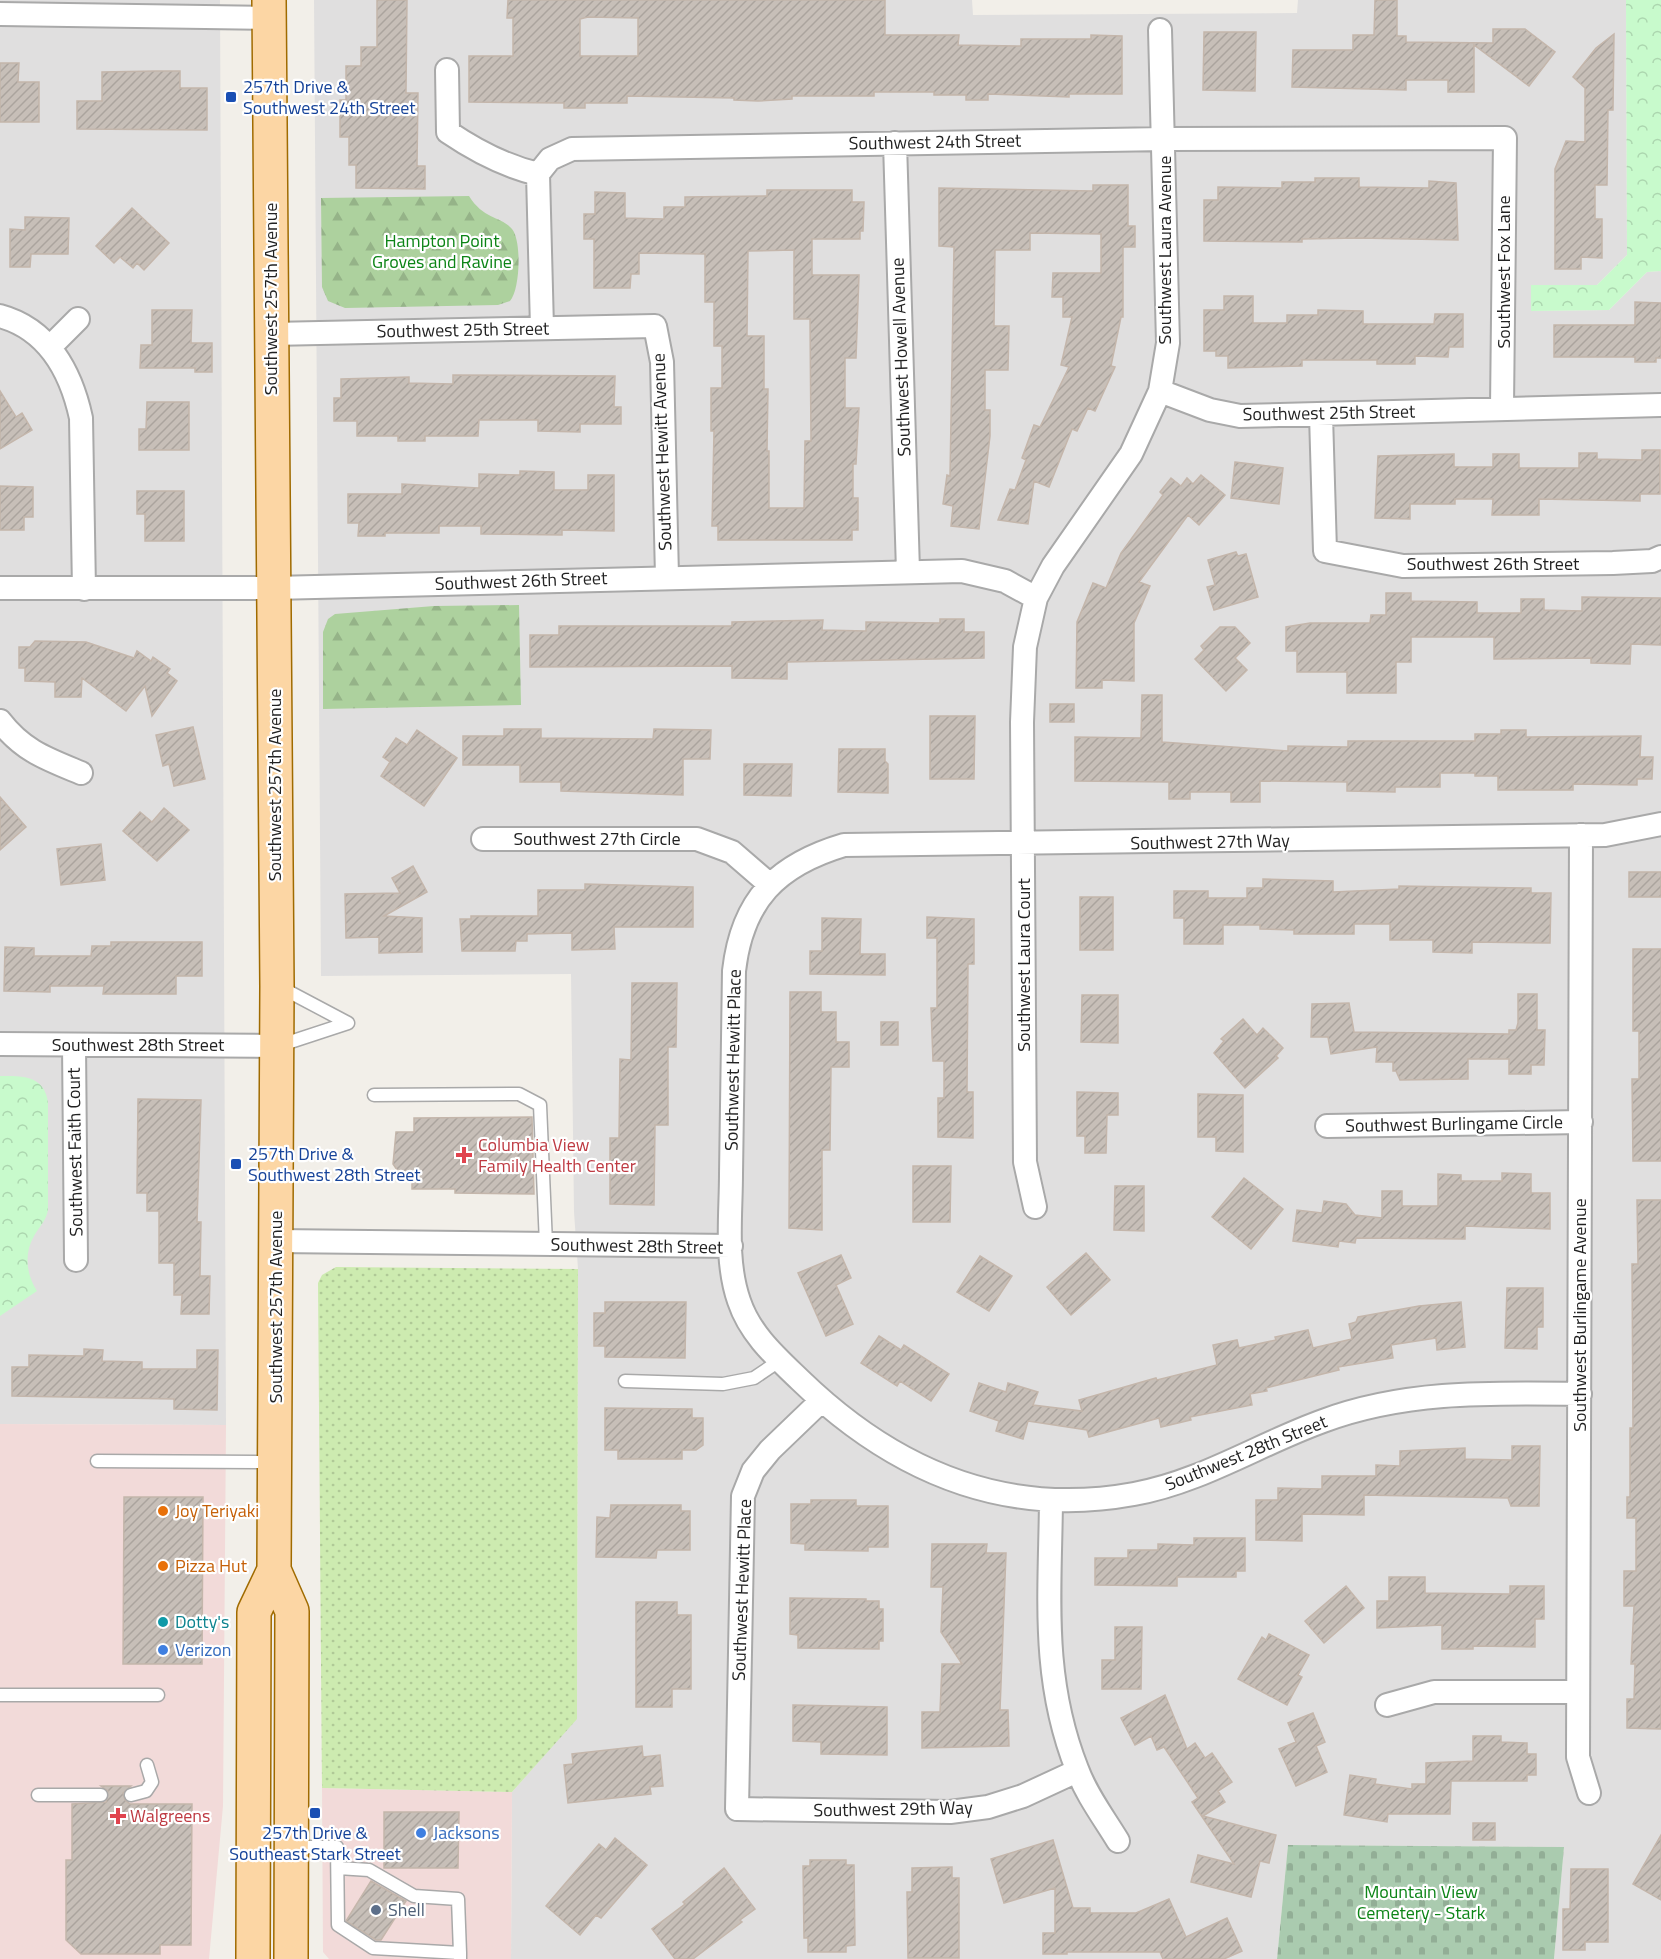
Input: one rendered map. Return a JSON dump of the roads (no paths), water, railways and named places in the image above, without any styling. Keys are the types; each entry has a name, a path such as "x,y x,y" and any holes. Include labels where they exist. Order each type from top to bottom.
{"main road":[{"name":"Southwest 257th Avenue","path":"269,9 277,986 274,1570 292,1611 291,1959"},
{"name":"Southwest 257th Avenue","path":"253,1959 254,1612 274,1570"}],"street":[{"path":"0,14 93,8 269,9"},
{"name":"Southwest Laura Avenue","path":"1022,722 1025,647 1036,598 1053,566 1131,454 1160,391 1168,344 1165,139 1160,30"},
{"path":"447,70 448,132 471,148 510,167 538,174 542,328"},
{"name":"Southwest 24th Street","path":"538,174 550,159 572,148 1165,139 1505,138"},
{"name":"Southwest Fox Lane","path":"1502,407 1505,138"},
{"name":"Southwest Howell Avenue","path":"895,142 908,571"},
{"path":"0,316 31,330 50,347 65,369 75,392 81,418 84,589"},
{"path":"50,347 78,319"},
{"name":"Southwest 25th Street","path":"272,334 655,327"},
{"name":"Southwest Hewitt Avenue","path":"655,327 662,362 666,577"},
{"name":"Southwest 25th Street","path":"1160,391 1209,410 1240,416 1502,407 1661,405"},
{"name":"Southwest 26th Street","path":"1321,415 1325,551 1403,566 1613,563 1652,561 1661,557"},
{"name":"Southwest 26th Street","path":"0,588 274,588 962,571 983,574 1005,581 1036,598"},
{"path":"0,721 10,734 35,755 81,773"},
{"name":"Southwest Laura Court","path":"1022,722 1025,1162 1035,1207"},
{"name":"Southwest 27th Way","path":"769,884 799,862 844,845 1605,835 1661,824"},
{"name":"Southwest Burlingame Avenue","path":"1581,835 1578,1757 1588,1793"},
{"name":"Southwest 27th Circle","path":"483,839 698,838 732,852 769,884"},
{"name":"Southwest Hewitt Place","path":"730,1246 734,971 737,943 751,908 769,884"},
{"name":"Southwest 28th Street","path":"0,1044 276,1046"},
{"name":"Southwest Faith Court","path":"74,1045 76,1260"},
{"name":"Southwest Burlingame Circle","path":"1327,1126 1581,1122"},
{"name":"Southwest 28th Street","path":"276,1241 730,1246 738,1299 749,1325 764,1346 821,1401 897,1457 931,1473 978,1489 1051,1501 1089,1500 1168,1486 1204,1474 1276,1439 1325,1419 1368,1407 1449,1395 1580,1394"},
{"name":"Southwest Hewitt Place","path":"737,1809 744,1496 753,1471 770,1450 821,1401"},
{"path":"1051,1501 1049,1655 1055,1698 1077,1770 1118,1841"},
{"path":"1387,1705 1434,1692 1578,1692"},
{"name":"Southwest 29th Way","path":"737,1809 959,1811 988,1807 1023,1797 1077,1770"}],"lane":[{"path":"276,1046 348,1023 277,986"},
{"path":"374,1095 519,1094 540,1105 546,1244"},
{"path":"625,1381 723,1384 754,1378 779,1361"},
{"path":"97,1461 275,1462"},
{"path":"0,1695 158,1695"},
{"path":"131,1795 146,1791 152,1782 147,1765"},
{"path":"38,1795 101,1795"},
{"path":"291,1846 337,1846 338,1925 373,1948 460,1956 458,1899 414,1896 369,1870 338,1868"}],"place":[{"name":"257th Drive & Southwest 24th Street","path":"231,97"},
{"name":"Columbia View Family Health Center","path":"464,1155"},
{"name":"257th Drive & Southwest 28th Street","path":"236,1164"},
{"name":"Joy Teriyaki","path":"163,1511"},
{"name":"Pizza Hut","path":"163,1566"},
{"name":"Dotty's","path":"163,1622"},
{"name":"Verizon","path":"163,1650"},
{"name":"257th Drive & Southeast Stark Street","path":"315,1813"},
{"name":"Walgreens","path":"118,1816"},
{"name":"Jacksons","path":"421,1833"},
{"name":"Shell","path":"376,1910"}],"park label":[{"name":"Hampton Point Groves and Ravine","path":"442,251"},
{"name":"Mountain View Cemetery - Stark","path":"1421,1902"}]}
